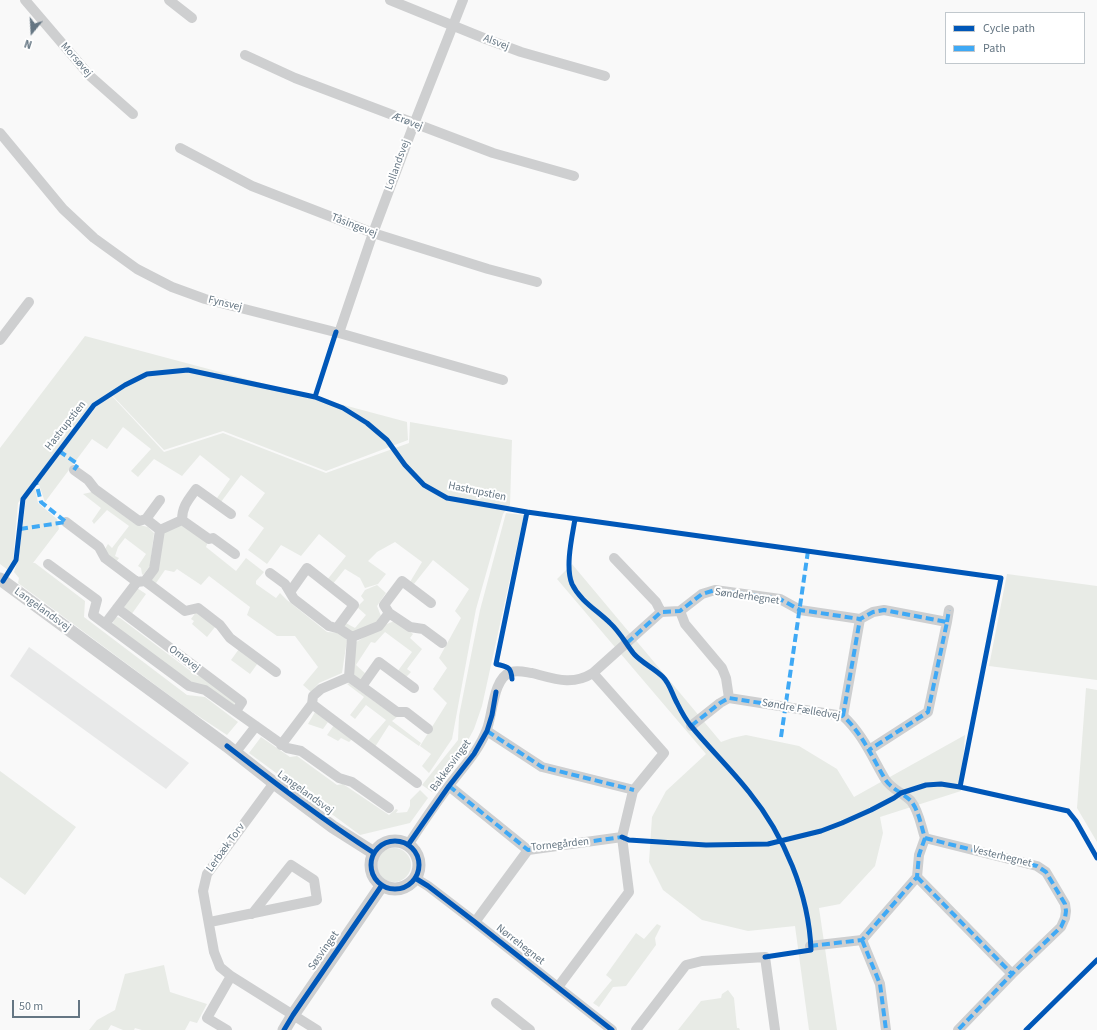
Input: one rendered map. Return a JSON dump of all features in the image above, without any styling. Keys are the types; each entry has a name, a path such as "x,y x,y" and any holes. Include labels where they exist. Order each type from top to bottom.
{"street":[{"name":"Morsøvej","path":"25,0 90,76 133,114"},
{"path":"169,0 192,18"},
{"name":"Alsvej","path":"390,0 521,52 605,76"},
{"name":"Lollandsvej","path":"339,333 373,233 463,0"},
{"name":"Ærøvej","path":"245,55 295,78 493,154 574,176"},
{"name":"Fynsvej","path":"0,133 63,209 94,238 137,269 172,287 205,299 339,333 504,380"},
{"name":"Tåsingevej","path":"180,148 252,186 373,233 488,269 537,282"},
{"path":"2,332 29,302"},
{"path":"74,470 88,480 95,489 139,521 146,520 160,530"},
{"path":"182,520 184,505 196,488 231,514"},
{"path":"146,520 160,500"},
{"path":"160,530 182,520"},
{"path":"182,520 209,540 213,538 235,554"},
{"path":"66,522 99,547 105,558 185,611 198,608 220,625 230,638 276,672"},
{"path":"105,624 117,608 154,569 160,530"},
{"path":"614,558 656,602 661,612 680,611 685,624 722,668 726,678 729,698 720,703 692,726"},
{"name":"Omøvej","path":"48,564 97,600 93,615 189,686 205,690 287,748 301,751 339,778 352,782 389,808"},
{"path":"290,592 307,568 354,605 337,628"},
{"path":"270,573 285,584 294,599 328,626 337,628 352,637"},
{"name":"Langelandsvej","path":"0,579 236,753 274,783 333,826 374,853"},
{"path":"432,603 402,581 384,605 389,613 410,627 423,629 442,643"},
{"name":"Sønderhegnet","path":"680,611 702,594 715,590 780,599 800,610 860,619"},
{"name":"Omøvej","path":"117,608 242,702 236,711"},
{"path":"843,716 860,619 873,612 884,610 947,622"},
{"path":"870,750 928,712 949,610"},
{"name":"Bakkesvinget","path":"408,844 449,786 474,754 487,731 492,715 498,684 504,676 512,672 521,671 562,680 579,680 593,672 661,612"},
{"path":"352,637 379,626 389,613"},
{"path":"349,677 352,637"},
{"path":"362,686 378,662 414,688"},
{"path":"558,987 629,892 622,837 634,790 664,753 593,672"},
{"path":"349,677 396,712 406,712 428,729"},
{"path":"282,744 312,704 313,696 321,689 349,677"},
{"name":"Søndre Fælledvej","path":"729,698 843,716 852,724 870,750 886,781 911,801 916,809 925,838"},
{"path":"312,704 417,783"},
{"path":"236,753 256,726"},
{"path":"487,731 542,767 634,790"},
{"name":"Lerbæk Torv","path":"274,783 207,874 203,891 210,922 214,952 220,967 231,976 317,1030"},
{"name":"Tornegården","path":"449,786 528,850 622,837"},
{"path":"810,946 862,940 917,877 920,856 925,838"},
{"name":"Vesterhegnet","path":"925,838 1018,860 1037,866 1046,872 1065,904 1065,918 1061,927 1012,974 958,1030"},
{"path":"398,841 408,844 414,850 418,858 419,868 415,878 410,884 401,888 392,889 382,885 376,880 372,872 371,862 374,853 380,846 388,842 398,841"},
{"path":"475,922 528,850"},
{"path":"210,922 252,914 317,900 314,880 291,865 252,914"},
{"path":"917,877 1012,974"},
{"name":"Nørrehegnet","path":"415,878 428,886 475,922 612,1030"},
{"name":"Søsvinget","path":"284,1030 293,1014 382,885"},
{"path":"862,940 880,984 886,1030"},
{"path":"636,1030 686,964 702,961 765,957 775,1030"},
{"path":"227,1030 206,1018 231,976"},
{"path":"496,1003 530,1030"}],"shaded area":[{"path":"85,336 407,422 408,440 326,471 223,431 164,450 111,394 80,419 18,503 12,573 0,564 0,448"},
{"path":"111,395 164,452 223,433 326,473 409,443 410,422 512,440 510,505 503,514 476,609 452,739 429,773 422,766 431,754 420,746 447,703 433,689 447,668 439,658 461,618 455,611 469,589 433,560 414,584 410,582 422,562 395,542 377,552 368,561 386,574 378,584 365,588 360,578 345,569 332,585 327,580 346,556 319,534 301,556 281,545 267,564 248,550 264,528 248,516 265,493 241,475 221,502 217,498 230,479 200,455 182,476 154,459 138,477 131,471 151,449 123,427 107,449 92,439 45,502 38,482 96,407"},
{"path":"35,487 38,503 57,519 59,529 33,563 85,601 84,617 187,695 205,697 238,722 227,735 189,710 18,583 19,578 14,572 18,559 26,499"},
{"path":"92,492 135,524 148,527 154,533 150,566 143,575 141,568 138,566 146,554 125,538 118,547 115,556 119,558 116,562 107,556 105,549 108,544 112,548 129,526 107,510 94,524 92,521 101,508 83,494"},
{"path":"506,513 524,515 482,706 474,729 466,744 432,792 422,785 458,740 459,716 480,610"},
{"path":"183,524 208,542 206,547 236,571 246,558 264,572 256,581 256,584 276,598 280,593 327,632 339,633 347,640 342,673 319,683 311,692 303,685 318,667 295,636 277,636 247,615 250,607 209,576 201,585 177,569 174,572 165,570 154,586 146,580 163,531"},
{"path":"572,564 721,742 746,735 799,746 837,769 854,797 965,735 961,791 880,817 883,833 875,866 840,904 819,908 837,1030 809,1030 795,926 748,931 702,920 663,890 649,862 652,817 666,791 706,754 557,579"},
{"path":"1007,574 1097,586 1097,680 989,666"},
{"path":"377,585 386,593 377,606 381,616 374,625 352,633 344,626 344,622 355,628 366,615 357,607 364,600 361,596 365,590"},
{"path":"137,588 146,594 131,615 124,607"},
{"path":"196,612 214,624 215,627 207,637 192,624 194,621 191,619"},
{"path":"117,617 197,676 200,675 236,702 233,705 192,684 114,627 114,619"},
{"path":"395,621 413,634 410,638 422,649 407,669 411,672 406,677 397,672 412,652 385,632 375,643 371,642 356,665 367,675 361,683 352,675 356,642"},
{"path":"29,647 189,763 166,789 10,676"},
{"path":"239,649 258,663 250,674 231,660"},
{"path":"349,683 392,714 398,716 392,721 421,743 419,746 389,725 375,747 367,742 386,720 366,705 355,719 350,715 364,697 347,684"},
{"path":"1086,688 1097,690 1097,842 1077,808"},
{"path":"315,712 328,722 323,729 308,724"},
{"path":"334,725 352,739 349,742 341,738 338,741 327,735"},
{"path":"261,737 290,757 297,756 337,785 343,784 389,815 396,809 398,810 396,813 407,812 410,806 410,800 420,790 428,798 410,823 360,835 249,753"},
{"path":"0,771 76,827 25,895 0,877"},
{"path":"397,848 404,850 409,855 411,865 409,875 404,880 391,882 384,880 379,875 377,862 379,855 384,850"},
{"path":"657,924 661,926 655,938 656,945 626,986 613,987 599,1007 593,1003 612,980 606,975 636,933 644,939"},
{"path":"164,965 170,992 207,1004 197,1023 190,1021 185,1030 142,1030 135,1028 134,1030 123,1030 111,1025 108,1030 89,1030 97,1020 115,1010 125,974"},
{"path":"728,990 734,998 737,1028 740,1030 678,1030 701,1001 721,998 722,994"}],"marked path":[{"path":"59,451 78,464 74,470"},
{"path":"20,529 66,522 41,502 36,482"},
{"path":"781,737 808,551"},
{"path":"627,643 661,612 680,611 702,594 715,590 780,599 800,610 860,619 873,612 884,610 947,622 928,712 869,750"},
{"path":"947,622 949,610"},
{"path":"843,716 860,619"},
{"path":"691,726 720,703 729,698 843,716 856,730 885,779 894,788 908,798 914,805 925,838"},
{"path":"487,731 542,767 634,790"},
{"path":"449,786 528,850 622,837 625,839"},
{"path":"925,838 1037,866 1046,872 1065,904 1065,918 1061,927 1012,974 958,1030"},
{"path":"810,946 862,940 917,877 919,855 925,838"},
{"path":"917,877 1012,974"},
{"path":"862,940 880,984 886,1030"}],"cycle path":[{"path":"315,397 336,332"},
{"name":"Hastrupstien","path":"3,581 16,560 23,499 94,405 125,385 147,374 188,370 315,397 343,408 367,423 387,440 405,465 424,485 447,498 527,512 1001,578 960,787"},
{"path":"512,679 511,672 508,668 496,664 527,512"},
{"path":"575,519 569,561 570,577 575,590 584,601 614,627 634,654 665,680 689,723 762,809 773,827 792,866 800,887 805,908 811,950 765,957"},
{"path":"408,845 449,786 474,754 487,731 492,715 496,692"},
{"path":"227,746 318,814 374,853"},
{"path":"622,837 629,840 706,845 768,844 821,831 871,810 901,793 926,785 941,784 1068,811 1076,821 1097,858"},
{"path":"390,841 400,841 412,848 419,860 419,865 419,870 412,882 400,889 390,889 382,885 375,878 371,870 371,860 375,852 382,845 390,841"},
{"path":"415,878 428,886 475,922 612,1030"},
{"path":"284,1030 382,885"},
{"path":"1026,1030 1097,960"}]}
